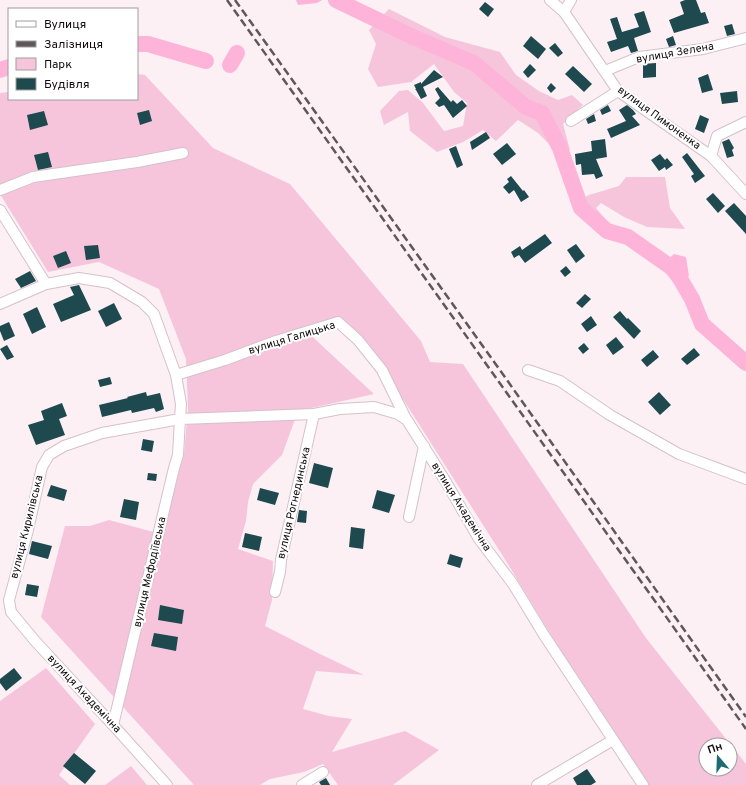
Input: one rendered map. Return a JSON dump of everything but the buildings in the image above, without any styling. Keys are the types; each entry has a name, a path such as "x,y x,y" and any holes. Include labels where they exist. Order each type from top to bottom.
{"street":[{"name":"вулиця Пимоненка","path":"550,0 564,12 618,91 711,156 746,194"},
{"path":"564,12 571,0"},
{"name":"вулиця Зелена","path":"605,71 639,57 703,49 746,38"},
{"path":"570,121 618,91"},
{"path":"711,156 717,136 746,122"},
{"path":"0,190 33,177 137,162 184,152"},
{"path":"0,210 46,284"},
{"path":"0,304 46,284 79,278 110,283 142,302 154,314 176,375 181,404 180,419 314,414 340,409 374,407 398,414 407,420"},
{"name":"вулиця Галицька","path":"176,375 225,360 276,341 338,322 358,340 382,370 407,420"},
{"path":"528,370 560,381 610,415 679,454 746,479"},
{"name":"вулиця Рогнединська","path":"276,592 281,560 314,414"},
{"name":"вулиця Кирилівська","path":"9,600 28,530 42,466 49,455 64,446 102,433 180,419"},
{"name":"вулиця Мефодіївська","path":"114,725 178,455 180,419"},
{"name":"вулиця Академічна","path":"407,420 483,545 513,584 544,635 643,785"},
{"path":"409,517 424,446"},
{"name":"вулиця Академічна","path":"9,600 11,612 36,642 114,725 167,785"},
{"path":"537,785 613,740"},
{"path":"302,785 323,772"}],"green space":[{"path":"389,9 445,37 500,52 516,75 539,91 558,100 572,95 583,105 563,124 570,150 555,150 538,133 518,120 496,141 483,130 463,142 437,152 410,131 408,112 384,125 380,111 399,91 408,90 423,103 444,131 463,126 467,103 454,92 434,64 411,82 378,87 368,69 376,44 369,30"},
{"path":"138,74 145,75 213,148 290,184 421,341 430,362 463,364 646,638 725,737 698,737 698,777 738,777 738,754 746,764 746,785 642,785 506,561 373,352 339,318 302,327 374,394 298,411 282,455 253,484 248,502 246,521 238,549 273,561 272,600 265,626 364,675 316,671 303,709 329,716 352,719 332,752 405,731 439,750 393,785 338,785 323,764 304,772 270,779 260,785 194,785 41,617 65,526 90,526 109,520 161,534 184,454 188,409 186,359 159,289 99,262 48,272 0,194 0,93 8,92 8,100 138,100"},
{"path":"626,177 665,177 670,208 685,229 647,227 624,217 601,203 596,208 614,229 598,231 573,204 589,195 619,186"},
{"path":"46,668 95,724 59,775 70,785 0,785 0,701"},
{"path":"131,766 147,785 105,785"}],"shaded area":[{"path":"296,0 322,0 317,3 298,5"},
{"path":"674,254 686,257 689,276 673,282 660,266"}],"waterway":[{"path":"336,0 413,37 474,63 526,107 542,113 560,148 581,208 607,231 628,237 675,270 692,299 702,324 746,363"},
{"path":"138,44 148,44 206,61"},
{"path":"230,65 237,53"},
{"path":"0,70 8,67"}],"railway":[{"path":"227,0 746,729"},
{"path":"235,0 746,717"}]}
